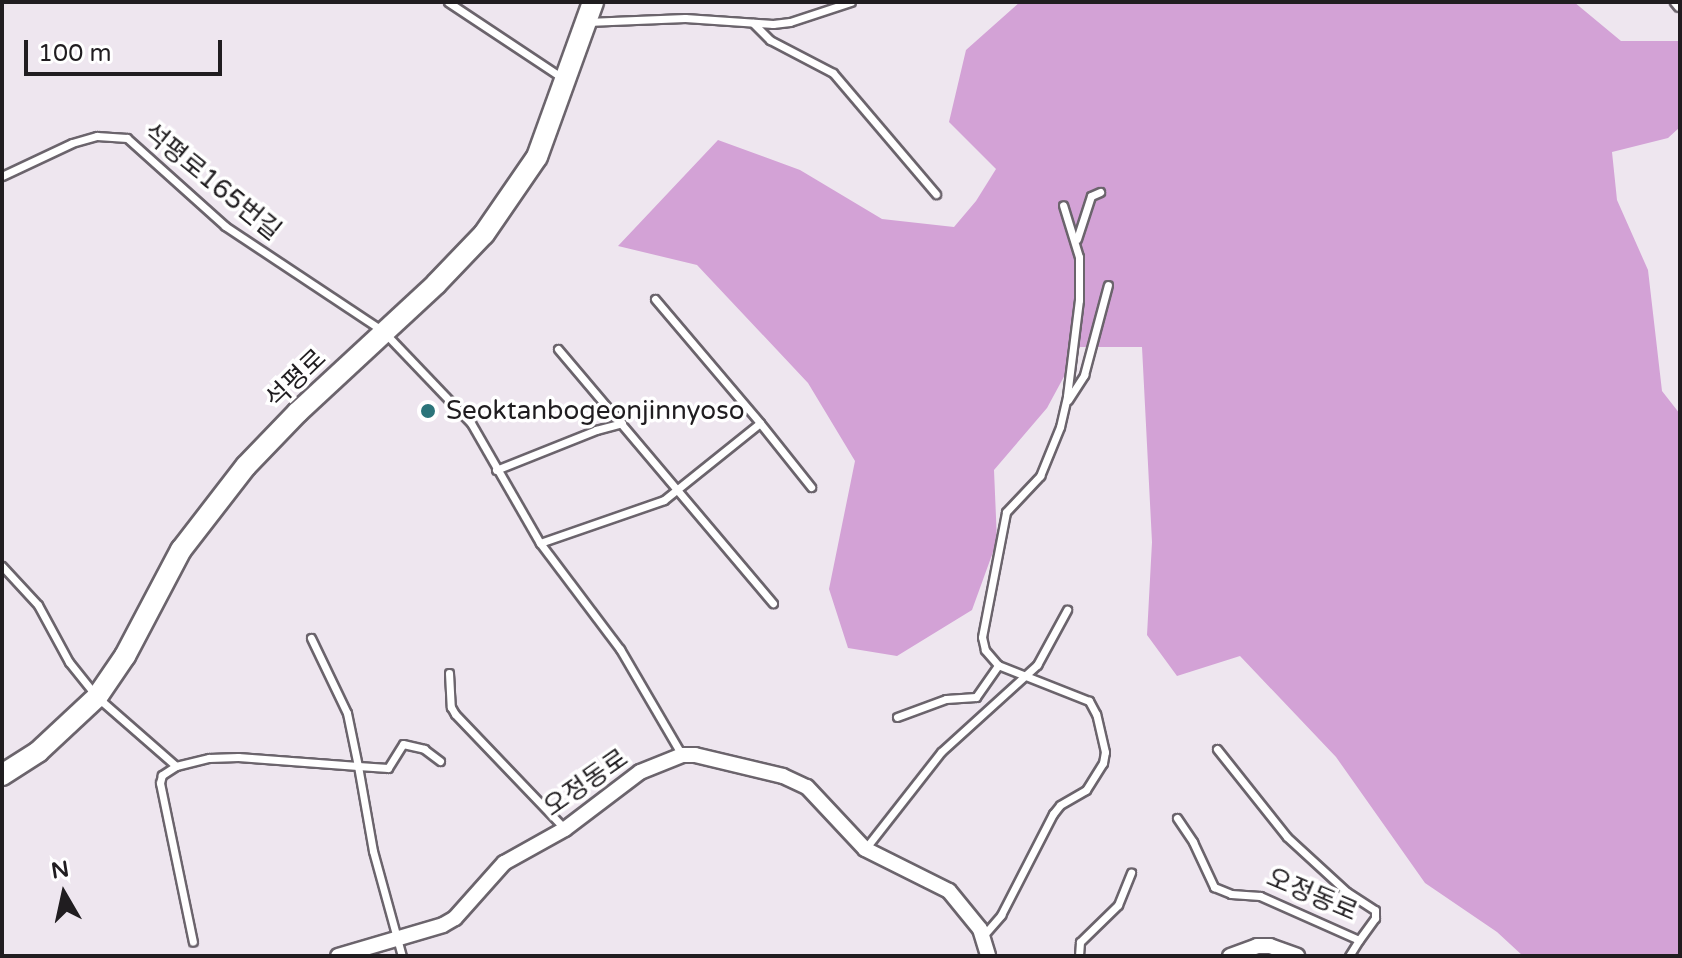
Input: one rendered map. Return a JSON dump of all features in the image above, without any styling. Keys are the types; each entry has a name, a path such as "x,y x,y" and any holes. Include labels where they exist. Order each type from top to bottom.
{"street":[{"name":"석평로","path":"2,775 38,752 97,697 125,656 181,550 202,519 298,412 446,274 484,234 537,157 593,2"},
{"name":"오정동로","path":"338,956 397,940 455,918 504,863 565,829 640,772 682,755"},
{"path":"682,755 695,755 797,781 836,814 865,849 949,891 968,910 983,936 988,956"},
{"path":"1230,956 1257,946 1270,946 1297,956"}],"lane":[{"path":"448,2 566,80"},
{"path":"585,22 685,18 753,23 790,22 851,2"},
{"path":"753,23 770,40 833,73 936,194"},
{"name":"석평로165번길","path":"2,176 72,143 97,136 127,138 225,226 383,331 471,423 540,543 620,649 682,755"},
{"path":"1076,241 1091,196 1100,192"},
{"path":"983,936 1001,915 1053,814 1094,781 1105,752 1096,714 1089,701 998,665 985,650 982,637 1002,527 1013,503 1040,476 1051,454 1065,405 1079,300 1076,241 1063,205"},
{"path":"1065,405 1084,375 1108,285"},
{"path":"655,299 811,487"},
{"path":"558,349 773,603"},
{"path":"496,470 596,430 622,423"},
{"path":"540,543 664,500 760,423"},
{"path":"2,566 38,605 69,662 97,697 176,766"},
{"path":"865,849 941,752 1037,665 1067,610"},
{"path":"311,638 347,713 373,851 402,956"},
{"path":"897,717 937,701 976,697 998,665"},
{"path":"449,673 451,707 455,714 565,829"},
{"path":"193,942 160,783 162,775 176,766 209,758 238,757 388,768 403,744 424,749 440,761"},
{"path":"1217,749 1287,837 1347,892 1375,910 1375,918 1359,940"},
{"name":"오정동로","path":"1177,818 1193,842 1214,887 1231,894 1260,896 1359,940 1349,956"},
{"path":"1079,956 1080,942 1118,905 1131,872"}],"shaded area":[{"path":"1020,2 1574,2 1621,41 1680,41 1680,127 1668,138 1612,152 1617,200 1648,270 1662,391 1680,414 1680,956 1523,956 1497,932 1425,883 1336,757 1240,656 1177,676 1147,635 1152,542 1142,347 1080,347 1047,408 994,470 997,541 972,610 897,656 848,648 829,589 855,461 808,383 697,265 618,246 718,140 800,170 882,219 954,227 976,201 996,169 949,122 966,50"}],"place":[{"name":"Seoktanbogeonjinnyoso","path":"428,411"}]}
